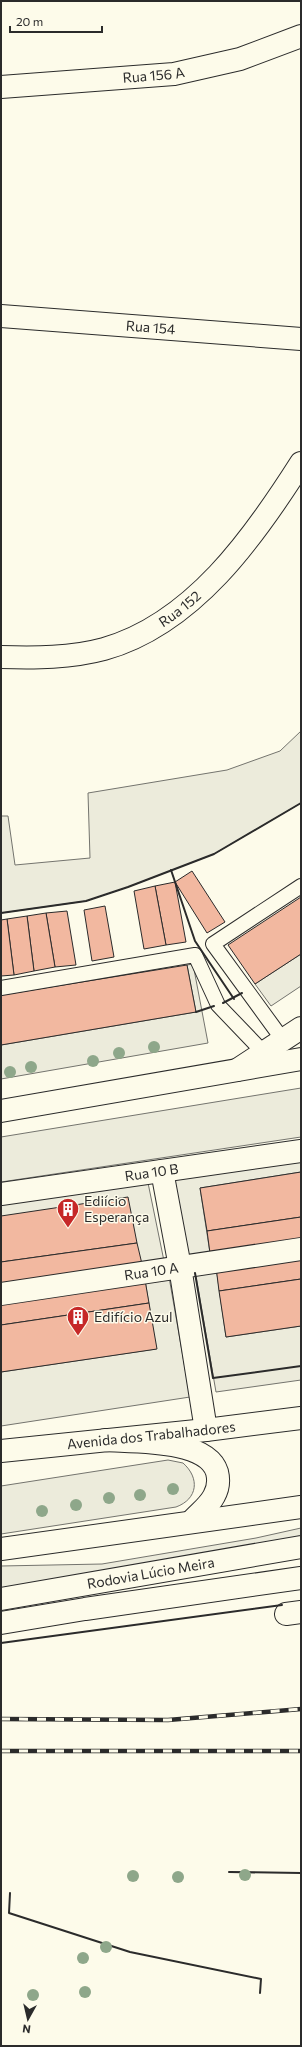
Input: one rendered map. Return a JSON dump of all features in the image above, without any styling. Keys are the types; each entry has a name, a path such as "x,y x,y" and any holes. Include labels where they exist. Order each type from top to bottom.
{"street":[{"name":"Rua 156 A","path":"1,87 174,74 240,59 301,36"},
{"name":"Rua 154","path":"1,316 301,339"},
{"name":"Rua 152","path":"1,657 39,657 85,653 118,644 157,624 195,596 234,558 264,518 301,463"},
{"path":"237,1070 301,1028"},
{"path":"1,1111 301,1059"},
{"name":"Rua 10 B","path":"1,1194 301,1151"},
{"path":"162,1171 180,1267 206,1430"},
{"name":"Rua 10 A","path":"1,1294 301,1249"},
{"name":"Avenida dos Trabalhadores","path":"1,1451 206,1430 301,1418"},
{"path":"105,1440 181,1446 201,1453 209,1458 217,1472 218,1487 208,1504 192,1521"},
{"path":"1,1549 192,1521 301,1507"},
{"name":"Rodovia Lúcio Meira","path":"1,1599 301,1548"},
{"path":"1,1623 85,1609 301,1578"}],"lane":[{"path":"283,1040 213,944 301,886"},
{"path":"1,988 195,956 218,1005 264,1052"}],"shaded area":[{"path":"301,731 301,803 214,854 128,887 86,901 1,913 1,816 8,816 15,865 90,858 88,793 227,770 280,751"},
{"path":"301,954 301,986 271,1006 255,984"},
{"path":"193,964 208,1043 1,1079 1,1045 196,1012 187,965"},
{"path":"301,1088 301,1137 1,1182 1,1137"},
{"path":"301,1157 301,1172 200,1188 210,1253 186,1258 173,1175"},
{"path":"147,1178 164,1261 142,1264 1,1216 1,1201"},
{"path":"216,1267 226,1337 301,1326 301,1380 216,1392 195,1271"},
{"path":"169,1277 190,1397 1,1426 1,1372 156,1349 145,1280"},
{"path":"168,1460 183,1463 192,1475 194,1481 194,1488 189,1499 176,1507 1,1534 1,1486"},
{"path":"301,1528 301,1539 1,1590 1,1566 102,1564 256,1538"}],"building":[{"path":"192,871 225,922 207,933 175,882"},
{"path":"175,882 186,942 166,945 155,886"},
{"path":"155,886 166,945 144,949 134,891"},
{"path":"301,897 301,954 255,984 228,945"},
{"path":"105,906 114,957 92,961 84,910"},
{"path":"67,911 76,965 55,967 46,913"},
{"path":"46,913 55,967 34,971 27,916"},
{"path":"27,916 34,971 14,975 7,919"},
{"path":"7,919 14,975 1,976 1,920"},
{"path":"187,965 196,1012 1,1045 1,995"},
{"path":"301,1172 301,1217 207,1231 200,1188"},
{"name":"Ediício Esperança","path":"128,1197 137,1243 1,1262 1,1216"},
{"path":"301,1217 301,1240 210,1253 207,1231"},
{"path":"137,1243 142,1264 1,1287 1,1262"},
{"path":"301,1255 301,1279 219,1291 216,1267"},
{"path":"301,1279 301,1326 226,1337 219,1291"},
{"path":"145,1280 149,1303 1,1325 1,1302"},
{"name":"Edifício Azul","path":"149,1303 157,1349 1,1372 1,1325"}],"railway":[{"path":"1,1719 168,1720 301,1709"},
{"path":"1,1751 301,1751"}],"wall":[{"path":"1,913 86,901 128,887 214,854 301,803"},
{"path":"171,870 195,941 234,999"},
{"path":"223,1003 242,993"},
{"path":"196,1012 214,1006"},
{"path":"195,1273 213,1378 301,1366"},
{"path":"1,1643 282,1605"},
{"path":"229,1872 301,1873"},
{"path":"10,1893 9,1913 130,1952 261,1979 260,1993"}],"place":[{"name":"Ediício Esperança","path":"68,1228"},
{"name":"Edifício Azul","path":"78,1336"}]}
